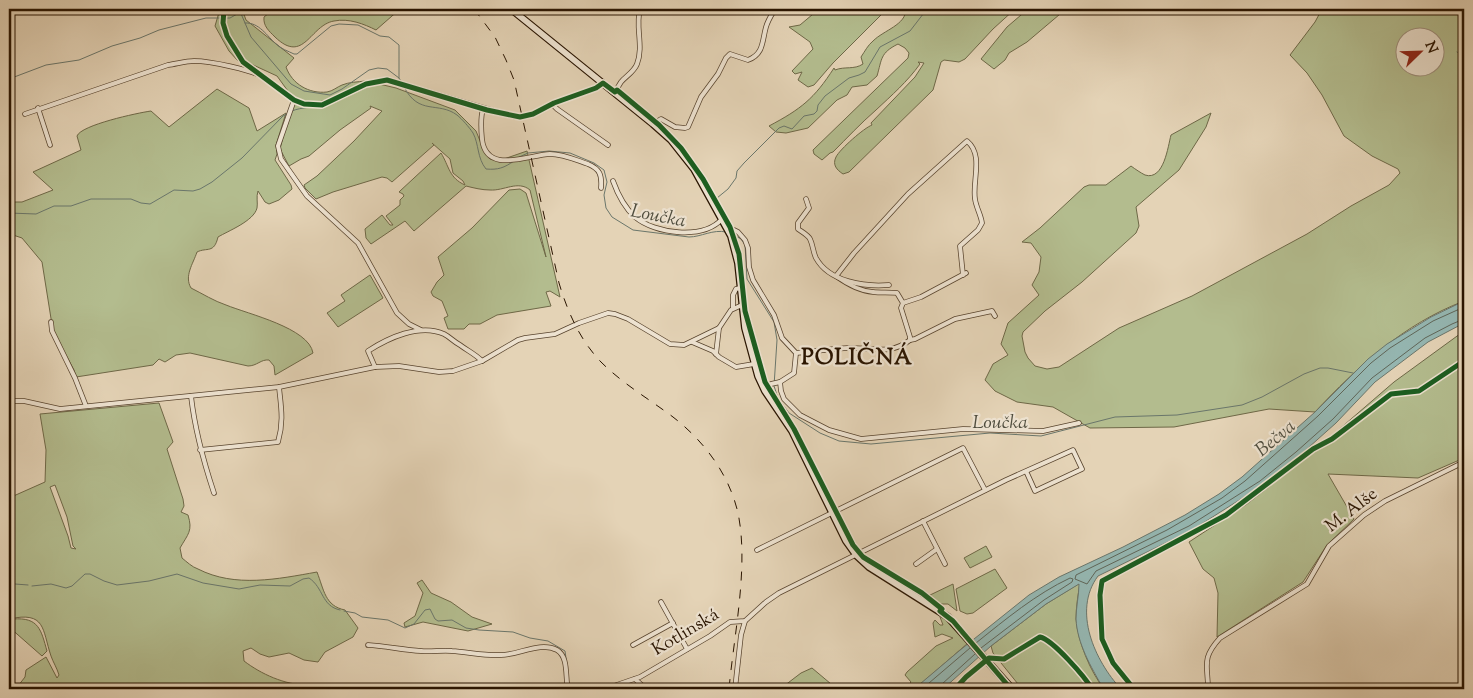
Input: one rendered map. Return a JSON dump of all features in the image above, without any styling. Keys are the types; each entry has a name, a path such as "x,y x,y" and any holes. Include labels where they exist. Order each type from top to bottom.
{"main road":[{"path":"510,9 654,124 671,140 690,165 722,219 736,255 746,333 754,364 763,387 792,431 846,541 856,555 880,574 944,614 1012,689"}],"street":[{"path":"615,92 638,62 640,38 638,19 640,9"},
{"path":"654,124 661,120 675,127 688,127 701,97 718,74 726,58 730,54 748,60 757,55 762,49 769,20 775,9"},
{"path":"25,114 38,108 192,60 257,74 294,100 304,104 322,105 366,84 381,80 394,81 483,109 520,117 533,114 552,104 596,88 603,83"},
{"path":"294,100 279,139 278,152 281,159 307,196 358,242 397,313 409,324 421,330"},
{"path":"552,104 608,145"},
{"path":"38,108 50,145"},
{"path":"483,109 480,124 483,145 489,156 495,159 508,160 550,154 563,156 598,170 602,176 601,188"},
{"path":"836,276 854,253 908,194 967,141 970,143 975,155 977,171 975,199 982,223 978,230 960,246 964,274 921,297 902,303"},
{"path":"613,181 620,200 627,209 636,218 649,225 694,233 712,227 722,219"},
{"path":"806,199 809,208 798,223 798,229 810,239 816,258 822,267 828,273 866,285 889,285"},
{"path":"728,231 736,231 745,240 753,280 774,315 782,338 796,353 794,373 778,383 763,387"},
{"path":"836,276 848,285 859,289 897,294 902,303 901,308 910,340"},
{"path":"733,308 733,293 740,288"},
{"path":"9,401 24,401 60,409 279,387 375,367 398,366 440,372 453,371 482,361 518,340 555,334 608,313 628,319 670,344 684,345 718,328 733,308 742,305"},
{"path":"796,353 849,348 877,351 896,347 915,339 955,318 992,311 995,316"},
{"path":"51,322 52,331 75,378 86,406"},
{"path":"716,354 718,328"},
{"path":"375,367 368,351 395,337 421,330 445,334 482,361"},
{"path":"692,342 736,367 754,364"},
{"path":"778,383 782,396 789,406 800,415 829,430 862,439 963,429 1043,431 1079,423"},
{"path":"200,450 278,442 283,418 279,387"},
{"path":"191,396 194,425 214,493"},
{"path":"757,550 963,448 985,490"},
{"name":"Kotlinská","path":"605,689 634,679 730,622 746,621 775,595 1026,471 1073,450 1082,468 1035,491 1026,471"},
{"name":"M. Alše","path":"1208,689 1206,662 1220,638 1307,584 1329,546 1364,515 1385,502 1464,462"},
{"path":"923,521 945,564"},
{"path":"916,564 937,549"},
{"path":"661,602 687,649"},
{"path":"736,689 741,636 746,621"},
{"path":"633,645 673,623"},
{"path":"368,645 422,651 451,650 503,655 522,652 532,648 549,648 557,650 565,660 568,689"},
{"path":"634,679 646,689"}],"green space":[{"path":"220,9 242,9 246,20 294,58 286,67 292,78 302,87 314,91 327,92 345,84 365,81 368,85 375,83 396,88 455,110 476,131 485,153 490,159 501,160 527,151 560,297 550,291 546,292 551,306 497,315 480,324 469,324 464,329 448,329 444,318 448,316 442,301 433,296 431,292 444,275 438,257 472,228 509,190 520,189 526,193 546,257 530,190 521,186 490,190 466,186 414,231 405,221 371,244 366,238 365,229 382,215 390,225 393,225 386,216 400,205 400,200 404,196 399,192 441,153 452,175 465,185 453,173 450,159 432,143 434,145 392,182 382,177 316,199 304,185 317,176 354,141 382,111 370,106 371,108 340,130 309,156 289,166 280,149 293,98 277,76 251,64 238,61 229,51 215,26"},
{"path":"274,9 400,9 376,30 351,21 334,21 326,24 300,45 293,47 285,45 265,26 264,17"},
{"path":"819,9 887,9 833,63 814,85 808,87 798,80 802,72 795,74 792,71 813,49 810,42 789,27 800,25"},
{"path":"906,9 1015,9 965,59 959,62 944,60 941,62 933,90 849,172 843,174 836,167 835,160 838,153 858,134 872,125 871,123 915,77 924,63 918,62 920,64 905,83 859,125 833,152 822,160 814,154 813,150 908,58 909,53 905,48 898,44 888,50 881,61 877,76 867,85 852,87 847,95 837,100 808,128 786,133 776,132 769,126 806,102 820,88 834,68 835,70 863,64 861,57 868,46 898,23 905,15"},
{"path":"1028,9 1066,9 1027,42 1009,53 1005,60 994,69 981,59 1007,27"},
{"path":"1322,9 1464,9 1464,301 1442,310 1421,322 1383,348 1348,378 1315,412 1269,409 1174,427 1090,428 1053,407 1017,402 995,391 985,380 993,364 1008,355 1001,344 1008,323 1039,295 1032,285 1039,272 1041,257 1031,243 1022,242 1084,187 1089,185 1106,185 1131,166 1145,175 1157,173 1164,161 1171,135 1211,113 1206,127 1179,170 1136,207 1139,226 1136,233 1023,332 1025,352 1035,366 1047,369 1059,367 1119,328 1192,296 1307,234 1389,185 1400,173 1398,169 1372,156 1344,136 1322,95 1307,73 1290,55 1315,22"},
{"path":"217,89 249,108 257,131 286,113 276,145 277,154 275,160 292,189 279,200 269,204 265,202 258,191 257,208 251,217 218,237 212,248 197,252 189,274 189,284 191,288 217,302 290,329 309,344 313,353 275,375 274,366 269,360 248,366 190,353 176,355 165,362 159,359 153,365 76,377 53,331 42,262 22,238 13,235 9,238 9,202 22,202 53,190 33,172 81,150 77,136 88,128 110,120 151,111 169,127"},
{"path":"370,275 383,298 338,327 327,313 345,301 341,295"},
{"path":"1464,331 1464,458 1418,478 1328,474 1354,519 1327,545 1303,582 1217,637 1218,593 1214,578 1203,569 1189,542 1247,504 1314,451 1394,382"},
{"path":"159,403 173,442 167,449 183,499 184,506 181,512 188,515 190,525 189,532 180,548 182,558 194,567 212,575 242,580 272,579 317,572 329,601 338,608 345,610 358,628 353,637 325,652 318,662 304,660 289,653 269,657 251,648 243,651 244,661 258,670 282,681 307,685 306,689 20,689 18,686 25,677 26,670 46,657 57,678 59,675 51,656 44,630 40,624 30,618 9,619 9,498 45,482 46,450 40,414","holes":["55,485 67,517 73,546 76,549 71,548 50,487"]},
{"path":"986,546 992,557 970,568 964,558"},
{"path":"995,569 1007,588 973,613 967,614 960,611 956,589"},
{"path":"422,580 431,593 451,602 472,617 492,624 468,631 423,622 405,627 404,623 415,616 423,593 417,583"},
{"path":"1080,583 1076,619 1079,637 1090,665 1104,689 1022,689 993,653 991,646 1046,604"},
{"path":"953,584 957,611 948,604 940,604 928,596"},
{"path":"941,615 968,643 915,689 905,689 911,682 905,675 907,672 936,646 953,638 942,634 935,637 933,623 935,620 940,625 943,625"},
{"path":"13,619 28,620 37,626 47,651 42,656 9,627 9,622"},
{"path":"812,668 837,689 780,689 801,673"}],"water":[{"path":"1464,301 1464,323 1428,342 1375,382 1336,423 1263,485 1192,530 1098,576 1090,590 1087,604 1087,620 1090,635 1095,650 1111,678 1121,689 1103,688 1082,646 1076,619 1079,584 1046,604 991,646 943,689 914,689 1029,595 1059,577 1185,515 1219,494 1242,477 1315,412 1368,359 1387,344 1431,317"}],"waterway":[{"name":"Loučka","path":"239,9 251,37 291,84 304,91 330,95 369,70 378,68 387,69 399,78 402,83"},
{"path":"722,214 717,198 728,189 736,178 737,171 744,163 779,128 784,126 792,129 804,116 814,114 825,96 849,78 865,72 880,47 910,31 927,9"},
{"path":"9,79 46,65 79,60 112,46 159,30 206,18 230,18 239,13"},
{"path":"245,23 259,27 278,46 294,54 297,54 331,26 339,24 358,25 380,36 389,37 399,45 399,78"},
{"path":"1457,52 1464,56"},
{"name":"Loučka","path":"404,87 416,102 429,107 450,111 457,115 473,133 481,160 486,169 501,168 514,161"},
{"path":"292,111 329,104"},
{"path":"9,213 36,214 54,206 71,206 91,199 131,199 150,204 174,190 193,191 200,189 242,158 283,116 289,113"},
{"name":"Loučka","path":"519,157 528,153 549,151 570,153 594,163 604,170 607,182 604,195 606,208 612,217 633,230 689,237 721,231 726,232"},
{"name":"Loučka","path":"734,235 741,239 745,245 747,279 774,322 777,340 774,386 778,398 789,413 820,433 839,441 871,444 990,433 1041,436 1115,417 1177,415 1242,405 1320,368 1353,373"},
{"path":"32,586 51,584 66,588 72,586 85,574 90,574 117,585 149,581 177,574 203,583 239,589 260,585 290,586 309,578 318,587 329,605 340,610"},
{"path":"9,578 15,584 28,585"},
{"path":"344,611 355,613 362,617 388,620 405,628 414,624 425,610 430,609 438,621 452,620 466,628 513,632 530,638 548,641 565,651 567,665"}],"railway":[{"path":"474,9 495,37 514,80 559,283 566,305 576,326 587,345 609,370 673,417 695,437 714,459 734,499 738,513 742,555 740,600 729,689"}],"cycle path":[{"path":"224,9 223,23 227,36 243,62 294,100 304,104 322,105 366,84 387,80 487,110 520,117 533,114 554,103 596,88 603,83 615,92 617,90 659,125 681,148 703,179 730,227 739,254 745,311 765,382 794,429 853,545 863,557 922,593 942,609 940,611 953,621 1011,689"},
{"path":"1134,689 1113,663 1102,639 1100,595 1102,581 1226,515 1313,449 1332,439 1391,394 1419,391 1464,361"},
{"path":"955,689 989,658 1004,659 1040,637 1053,645 1076,668 1092,689"}],"district":[{"name":"POLIČNÁ","path":"857,359"}],"water label":[{"name":"Bečva","path":"1276,439"}]}
